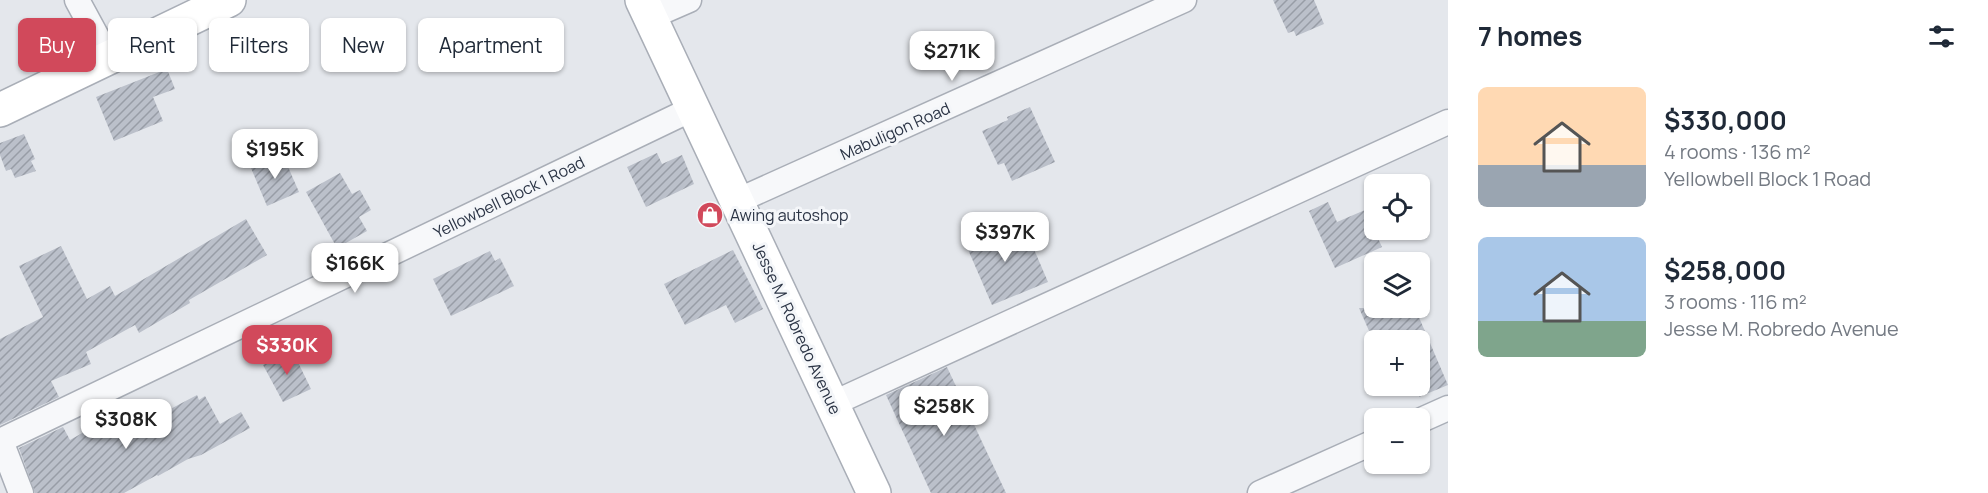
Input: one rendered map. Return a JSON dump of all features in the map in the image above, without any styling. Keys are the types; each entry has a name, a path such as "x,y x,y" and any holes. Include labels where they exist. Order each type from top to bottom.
{"main road":[{"path":"192,18 229,0"},
{"name":"Jesse M. Robredo Avenue","path":"646,9 834,403 874,493"},
{"path":"0,110 108,59"}],"street":[{"path":"77,0 108,57"},
{"path":"646,9 689,0"},
{"name":"Mabuligon Road","path":"737,201 1184,0"},
{"name":"Yellowbell Block 1 Road","path":"0,441 692,109"},
{"path":"834,403 1448,122"},
{"path":"1430,417 1448,408"},
{"path":"0,441 21,493"},
{"path":"1260,493 1364,446"}],"building":[{"path":"1273,0 1314,0 1324,24 1296,36 1294,31 1288,33"},
{"path":"159,72 168,72 175,89 153,97 163,121 114,141 96,97"},
{"path":"1030,107 1055,162 1012,181 1004,163 998,165 982,131"},
{"path":"24,134 35,159 31,161 36,171 15,178 11,169 6,171 0,155 0,143"},
{"path":"282,153 299,192 267,206 251,168"},
{"path":"657,153 662,164 682,155 694,184 646,207 627,167"},
{"path":"340,173 352,194 360,190 371,210 359,217 367,231 337,248 306,192"},
{"path":"1328,202 1337,222 1364,210 1364,240 1379,240 1382,247 1371,252 1364,252 1364,255 1335,268 1309,211"},
{"path":"246,219 267,255 189,300 190,303 139,333 135,325 86,352 91,364 51,381 59,397 0,425 0,339 43,317 19,266 61,246 87,299 110,286 115,296"},
{"path":"996,225 1001,236 1024,226 1048,282 992,305 963,238"},
{"path":"733,250 763,309 735,323 726,305 685,325 664,284"},
{"path":"490,251 495,261 500,258 514,286 451,316 433,279"},
{"path":"1359,308 1364,308 1364,318 1419,318 1424,330 1369,330"},
{"path":"1430,343 1448,385 1430,392"},
{"path":"292,350 311,389 283,402 263,365"},
{"path":"947,367 1006,493 931,493 886,395"},
{"path":"197,395 199,400 205,396 220,424 241,412 250,428 124,493 35,493 19,448 63,427 70,440 112,416 119,429 141,417 143,422"}],"place":[{"name":"Awing autoshop","path":"710,215"}]}
